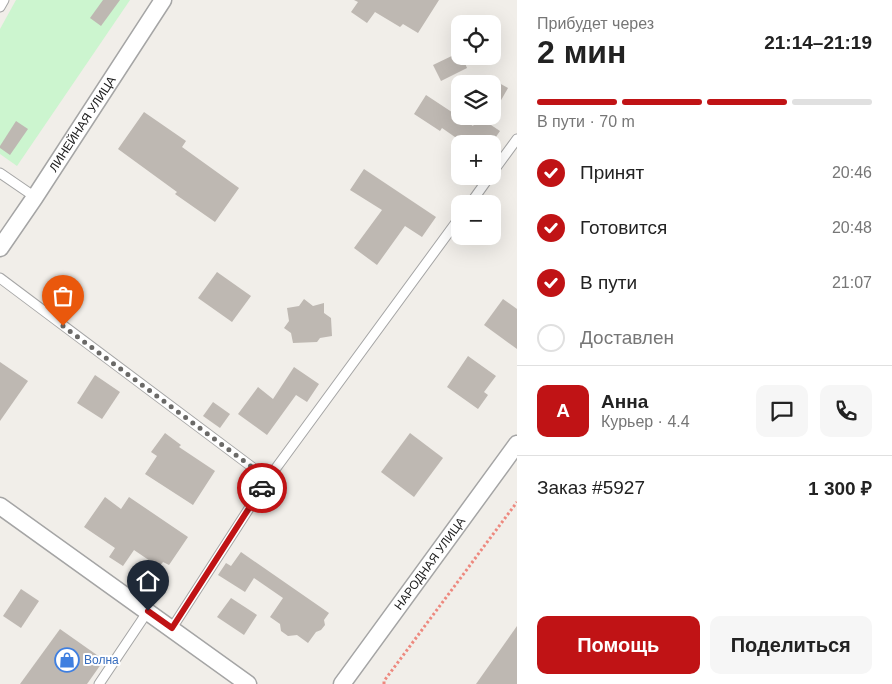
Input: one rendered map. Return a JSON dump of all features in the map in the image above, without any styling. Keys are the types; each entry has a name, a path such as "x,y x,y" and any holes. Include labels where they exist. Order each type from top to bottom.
{"street":[{"name":"ЛИНЕЙНАЯ УЛИЦА","path":"3,238 35,197 163,0"},
{"name":"НАРОДНАЯ УЛИЦА","path":"342,684 517,444"},
{"path":"0,506 248,684"}],"lane":[{"path":"0,7 4,0"},
{"path":"501,160 517,139"},
{"path":"0,173 35,197"},
{"path":"172,628 268,479 451,229"},
{"path":"0,278 268,479"},
{"path":"99,684 148,611"}],"path":[{"path":"383,683 517,502"}],"green space":[{"path":"16,0 130,0 17,166 0,154 0,29"}],"building":[{"path":"103,0 120,0 101,26 90,18"},
{"path":"354,0 439,0 418,33 403,24 400,27 375,12 367,23 351,12 358,2"},
{"path":"451,56 451,65 466,65 467,68 441,81 433,65"},
{"path":"501,84 508,88 501,100"},
{"path":"426,95 451,111 451,125 491,125 500,131 497,135 452,135 442,128 440,131 414,114"},
{"path":"144,112 186,141 182,147 239,188 215,222 175,194 177,192 118,149"},
{"path":"16,121 28,129 10,155 0,146"},
{"path":"364,169 436,217 422,237 405,226 377,265 354,248 382,210 350,190"},
{"path":"217,272 251,296 232,322 198,298"},
{"path":"304,299 313,306 324,303 324,313 331,318 332,336 320,338 317,342 293,343 291,333 284,328 289,321 287,308 299,306"},
{"path":"503,299 517,309 517,349 484,325"},
{"path":"468,356 496,376 484,392 488,395 478,409 447,387"},
{"path":"0,362 28,381 0,421"},
{"path":"294,367 319,384 307,402 296,395 267,435 238,414 258,387 273,399"},
{"path":"95,375 120,392 102,419 77,403"},
{"path":"213,402 230,414 220,428 203,416"},
{"path":"165,433 181,445 179,447 215,471 193,505 145,474 157,456 151,452"},
{"path":"410,433 443,458 414,497 381,472"},
{"path":"105,497 121,509 129,497 188,537 169,565 163,562 159,567 134,550 123,566 109,557 115,548 84,527"},
{"path":"241,552 329,613 324,620 325,625 316,632 308,643 297,635 288,636 281,631 280,624 270,617 283,598 254,578 245,592 218,575 226,563 231,566"},
{"path":"21,589 39,601 21,628 3,616"},
{"path":"231,598 257,615 244,635 217,617"},
{"path":"517,626 517,684 476,684"},
{"path":"60,629 104,660 87,684 20,684"}],"way so far":[{"path":"63,326 268,479 262,488"}],"place":[{"name":"Волна","path":"67,660"}],"route":[{"path":"148,611 172,628 262,488"}]}
